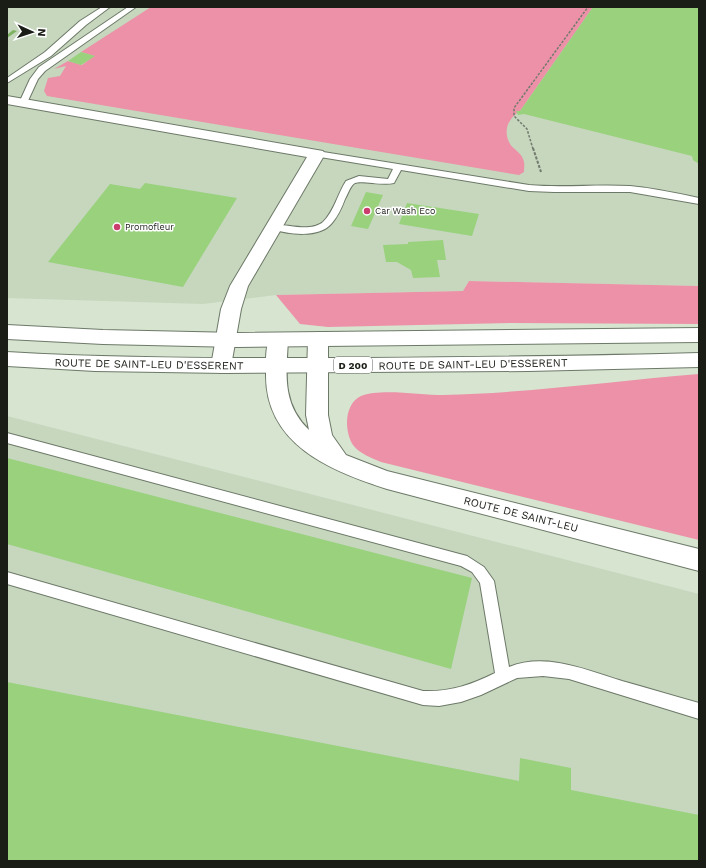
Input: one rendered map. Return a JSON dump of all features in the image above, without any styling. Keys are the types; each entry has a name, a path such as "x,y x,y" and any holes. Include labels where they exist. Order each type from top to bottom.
{"street":[{"path":"15,102 317,154 239,286 231,309 224,340 221,366"},
{"path":"7,332 80,336 224,340 699,335"},
{"name":"ROUTE DE SAINT-LEU","path":"318,339 317,415 319,428 327,446 344,464"},
{"name":"ROUTE DE SAINT-LEU","path":"278,340 276,380 279,401 290,426 309,443 344,464 359,471 387,480 699,560"},
{"name":"ROUTE DE SAINT-LEU D'ESSERENT","path":"7,359 95,364 221,366 586,363 699,360"}],"lane":[{"path":"7,81 48,54 83,23 107,7"},
{"path":"15,102 42,69 134,7"},
{"path":"317,154 546,190 631,189 699,201"},
{"path":"274,227 297,231 315,229 328,222 348,182 360,179 386,183 391,181 398,167"},
{"path":"7,438 472,564 480,571 487,581 503,677"},
{"path":"7,578 423,698 439,699 461,695 518,671 532,668 547,668 569,672 699,711"}],"path":[{"path":"546,190 527,129 514,116 514,108 588,7"}],"shaded area":[{"path":"7,7 699,7 699,286 469,281 463,291 276,295 203,304 7,298"},
{"path":"151,7 593,7 520,111 510,120 508,124 507,137 509,142 520,154 524,162 524,172 519,175 47,96 44,91 48,78 60,76 66,66 54,69 68,61 82,65 94,56 81,52"},
{"path":"469,281 699,286 699,324 513,323 328,327 300,324 276,295 463,291"},
{"path":"699,374 699,540 381,462 359,451 353,445 348,433 347,418 351,405 361,396 379,392 443,395 475,394"},
{"path":"7,416 699,594 699,861 7,861"}],"building":[{"path":"593,7 699,7 699,164 693,160 692,156 524,114 518,115 516,111 520,111"},
{"path":"81,52 95,56 81,65 68,61"},
{"path":"145,183 237,198 183,287 48,262 110,184 140,189"},
{"name":"Car Wash Eco","path":"366,192 383,195 368,229 351,226"},
{"path":"407,203 479,214 472,236 399,224"},
{"path":"443,240 446,260 437,260 440,277 413,278 411,270 397,262 386,262 383,245"},
{"path":"7,458 472,578 451,669 7,544"},
{"path":"7,682 519,781 520,758 571,768 571,790 699,815 699,861 7,861"}],"waterway":[{"path":"7,37 15,31"}],"place":[{"name":"Car Wash Eco","path":"367,211"},
{"name":"Promofleur","path":"117,227"}]}
